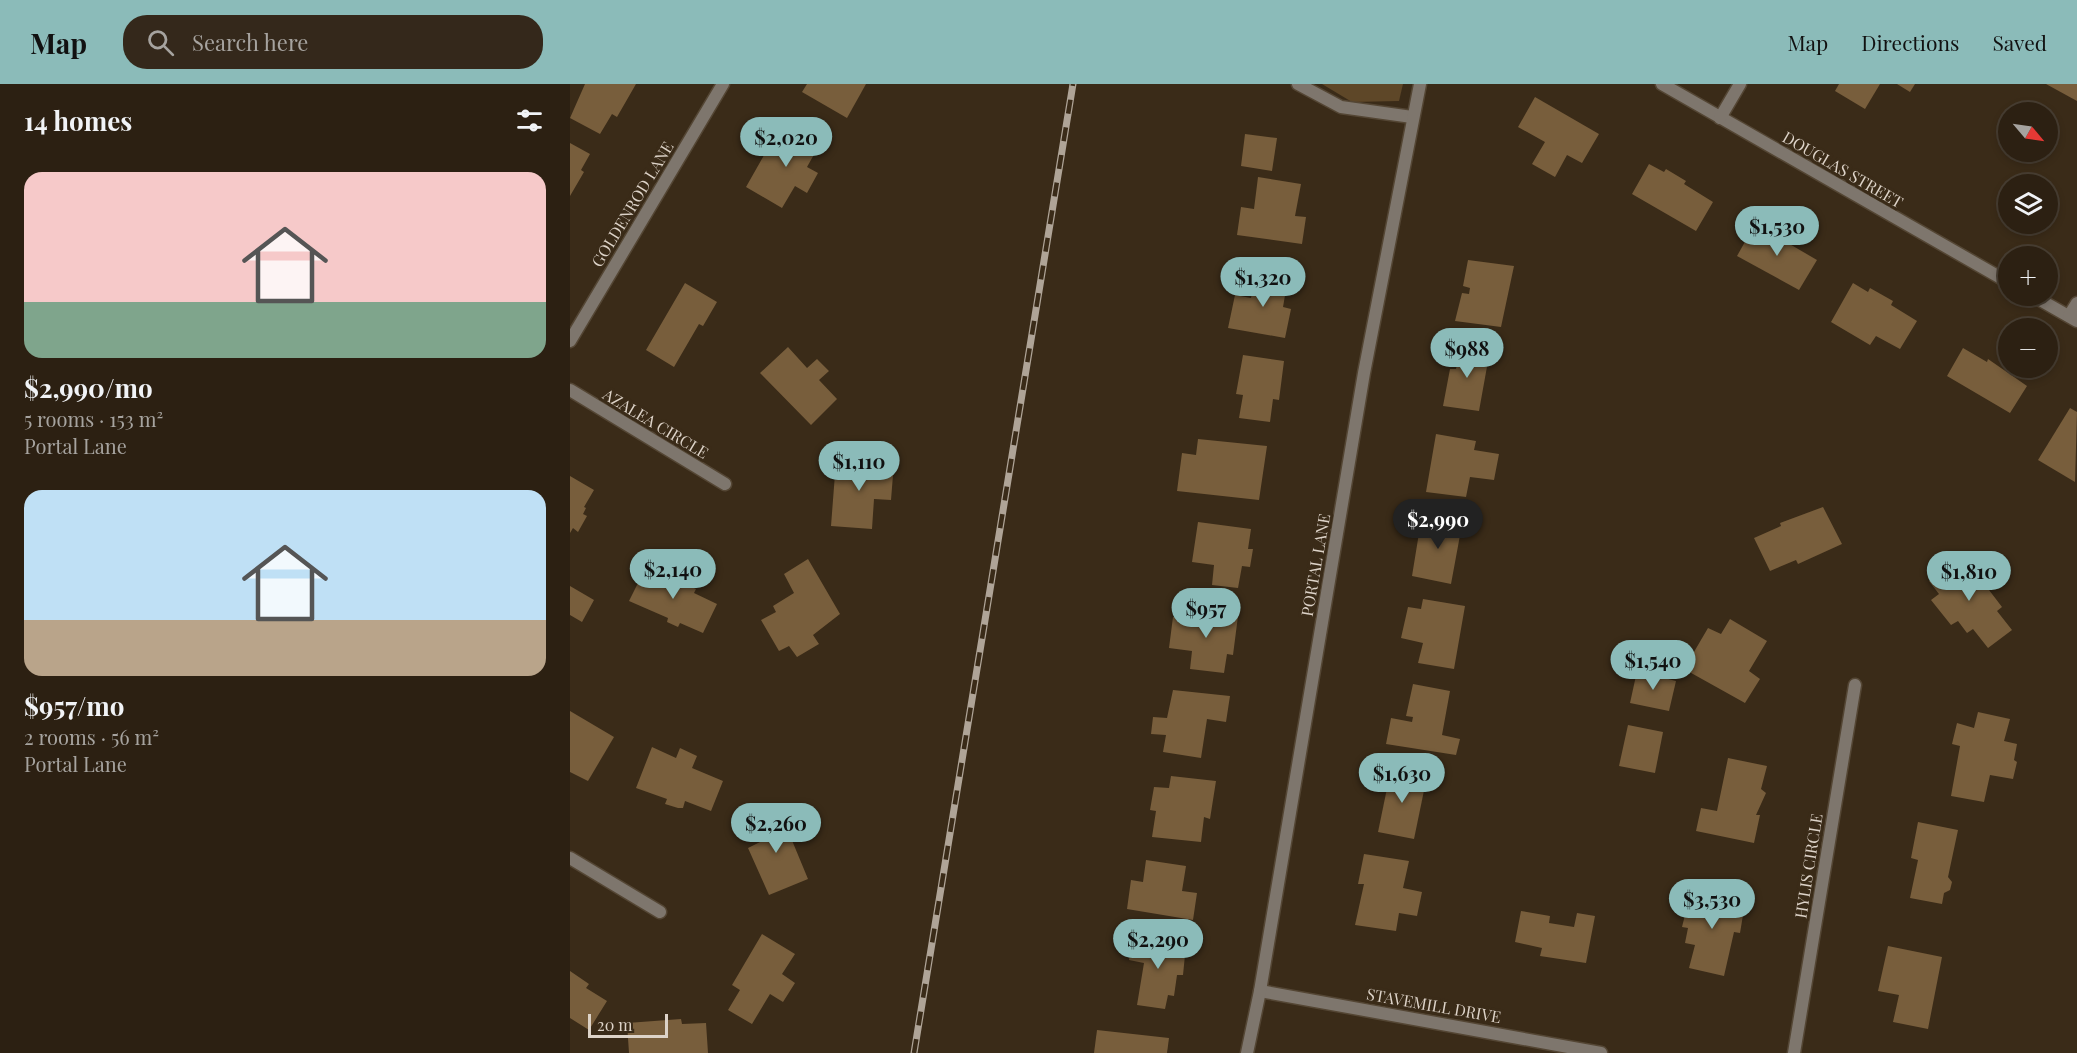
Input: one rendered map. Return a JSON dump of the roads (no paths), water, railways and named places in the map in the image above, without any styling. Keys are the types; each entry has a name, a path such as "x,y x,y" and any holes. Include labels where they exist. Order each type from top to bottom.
{"street":[{"name":"GOLDENROD LANE","path":"570,341 723,84"},
{"path":"1298,84 1341,106 1412,117"},
{"name":"PORTAL LANE","path":"1247,1053 1260,991 1364,373 1420,84"},
{"name":"DOUGLAS STREET","path":"1662,84 1998,276"},
{"path":"1719,118 1740,84"},
{"path":"2050,306 2073,319 2077,303"},
{"name":"AZALEA CIRCLE","path":"570,390 725,484"},
{"name":"HYLIS CIRCLE","path":"1794,1053 1855,685"},
{"path":"570,858 660,912"},
{"name":"STAVEMILL DRIVE","path":"1260,991 1601,1053"}],"railway":[{"path":"914,1053 1073,84"}]}
